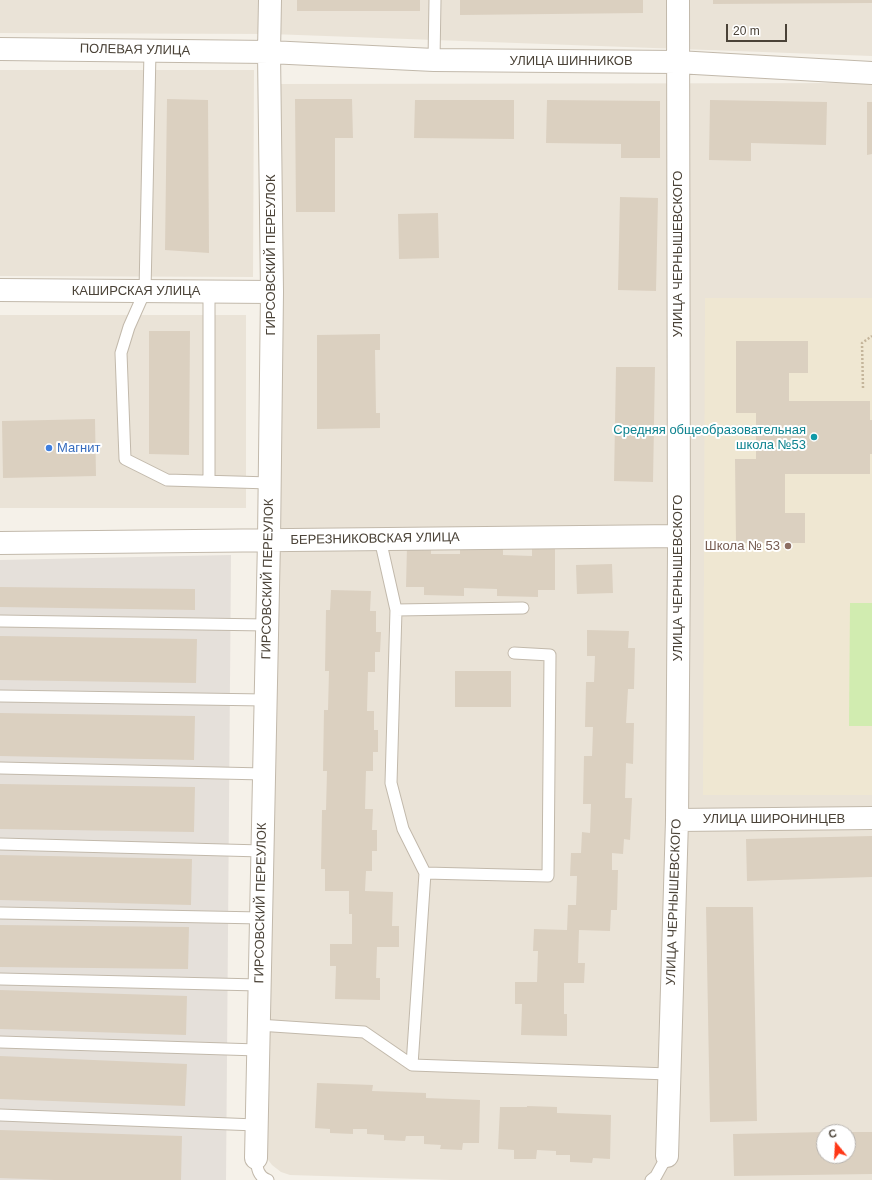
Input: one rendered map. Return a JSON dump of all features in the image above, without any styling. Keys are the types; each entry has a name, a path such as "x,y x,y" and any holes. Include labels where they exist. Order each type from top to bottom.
{"street":[{"name":"ГИРСОВСКИЙ ПЕРЕУЛОК","path":"256,1158 270,483 272,292 269,52 270,0"},
{"name":"УЛИЦА ЧЕРНЫШЕВСКОГО","path":"667,1156 677,820 679,536 678,0"},
{"name":"ПОЛЕВАЯ УЛИЦА","path":"0,49 269,52"},
{"name":"УЛИЦА ШИННИКОВ","path":"269,52 434,60 678,62 872,73"},
{"name":"КАШИРСКАЯ УЛИЦА","path":"0,290 272,292"},
{"name":"БЕРЕЗНИКОВСКАЯ УЛИЦА","path":"0,543 679,536"},
{"name":"УЛИЦА ШИРОНИНЦЕВ","path":"677,820 872,818"}],"lane":[{"path":"434,60 435,0"},
{"path":"150,51 144,291 129,327 121,353 124,459 167,480 270,483"},
{"path":"208,481 209,291"},
{"path":"380,539 396,610 391,783 403,829 425,873 412,1064"},
{"path":"396,610 523,608"},
{"path":"0,621 267,625"},
{"path":"425,873 548,876 550,655 514,652"},
{"path":"0,696 265,700"},
{"path":"0,768 264,774"},
{"path":"0,844 262,851"},
{"path":"0,913 261,918"},
{"path":"0,979 259,985"},
{"path":"258,1025 364,1032 412,1064 670,1074"},
{"path":"0,1042 258,1050"},
{"path":"0,1115 256,1125"},
{"path":"652,1180 656,1176 667,1156"},
{"path":"256,1158 258,1171 264,1179 268,1180"}],"path":[{"path":"863,388 862,343 872,336"}],"shaded area":[{"path":"0,0 872,0 872,56 271,34 0,33"},
{"path":"0,70 254,70 253,277 0,276"},
{"path":"872,83 872,1180 450,1180 290,1175 281,1172 272,1165 266,1157 263,1140 281,84"},
{"name":"Школа № 53","path":"705,298 872,298 872,795 703,795"},
{"path":"0,315 246,315 246,508 0,508"},
{"path":"231,555 226,1180 0,1180 0,560"}],"green space":[{"path":"850,603 872,603 872,726 849,726"}],"building":[{"path":"297,0 420,0 420,11 297,11"},
{"path":"460,0 643,0 643,13 460,15"},
{"path":"713,0 872,0 872,3 713,4"},
{"path":"167,99 208,100 209,253 165,250"},
{"path":"295,99 352,99 353,138 335,138 335,212 296,212"},
{"path":"415,100 514,100 514,139 414,138"},
{"path":"547,100 660,101 660,158 621,158 621,144 546,143"},
{"path":"710,100 827,102 826,145 751,143 751,161 709,160"},
{"path":"867,102 872,102 872,154 867,155"},
{"path":"620,197 658,198 656,291 618,290"},
{"path":"438,213 439,258 399,259 398,214"},
{"path":"149,331 190,331 189,455 149,454"},
{"path":"380,334 380,350 375,350 376,413 380,413 380,428 317,429 317,335"},
{"name":"Средняя общеобразовательная школа №53","path":"736,341 808,341 808,373 789,373 789,401 870,401 870,420 872,420 872,454 870,454 870,474 785,474 785,513 805,513 805,543 736,543 735,459 756,459 756,413 736,413"},
{"path":"616,367 655,367 653,482 614,481"},
{"name":"Магнит","path":"95,419 96,476 3,478 2,421"},
{"path":"407,546 431,546 431,554 460,554 460,547 503,547 503,555 532,556 532,548 555,548 555,590 538,590 538,597 497,596 497,589 464,588 464,596 424,595 424,587 406,587"},
{"path":"612,564 613,593 577,594 576,565"},
{"path":"0,587 195,589 195,610 0,607"},
{"path":"331,590 371,591 370,611 376,611 376,632 381,632 380,652 375,652 375,672 368,672 367,711 374,711 374,730 378,730 378,752 373,752 373,771 366,771 365,809 373,809 372,830 377,830 377,851 372,851 372,871 366,871 365,891 393,892 392,926 399,926 399,947 377,947 376,978 380,978 380,1000 335,999 336,966 330,966 330,944 352,944 352,914 349,914 349,891 325,891 325,869 321,869 322,810 326,810 327,771 323,771 324,710 328,710 329,671 325,671 326,610 330,610"},
{"path":"587,630 629,631 628,648 635,648 634,689 628,689 626,723 634,723 633,764 626,763 625,798 632,798 630,840 624,839 623,854 612,853 612,870 618,870 617,910 611,910 610,931 579,930 578,963 585,963 584,983 564,983 564,1014 567,1014 567,1036 521,1035 522,1004 515,1004 515,982 537,982 538,951 533,951 534,929 567,930 568,905 576,905 577,876 570,876 571,853 581,853 582,832 590,833 591,804 583,804 584,756 592,756 593,727 585,727 586,682 594,682 595,656 587,656"},
{"path":"0,636 197,639 196,683 0,680"},
{"path":"455,671 511,671 511,707 455,707"},
{"path":"0,713 195,716 194,760 0,756"},
{"path":"0,784 195,787 194,832 0,829"},
{"path":"872,836 872,877 747,881 746,839"},
{"path":"0,855 192,859 191,905 0,900"},
{"path":"706,907 753,907 757,1121 710,1122"},
{"path":"0,925 189,927 188,969 0,967"},
{"path":"0,990 187,996 186,1035 0,1029"},
{"path":"0,1056 187,1064 185,1106 0,1099"},
{"path":"317,1083 373,1085 372,1091 426,1093 426,1098 480,1100 479,1143 463,1143 462,1150 440,1149 441,1145 424,1144 424,1136 406,1136 405,1141 384,1140 384,1135 367,1134 367,1129 353,1129 353,1134 330,1133 330,1129 315,1128"},
{"path":"500,1107 557,1107 557,1113 611,1115 610,1159 593,1158 592,1163 570,1162 570,1155 556,1155 556,1151 537,1150 536,1159 514,1159 514,1150 498,1149"},
{"path":"0,1130 182,1136 181,1180 54,1180 0,1178"},
{"path":"816,1132 816,1164 856,1164 856,1132 872,1132 872,1174 734,1176 733,1134"}],"place":[{"name":"Средняя общеобразовательная школа №53","path":"814,437"},
{"name":"Магнит","path":"49,448"},
{"name":"Школа № 53","path":"788,546"}]}
